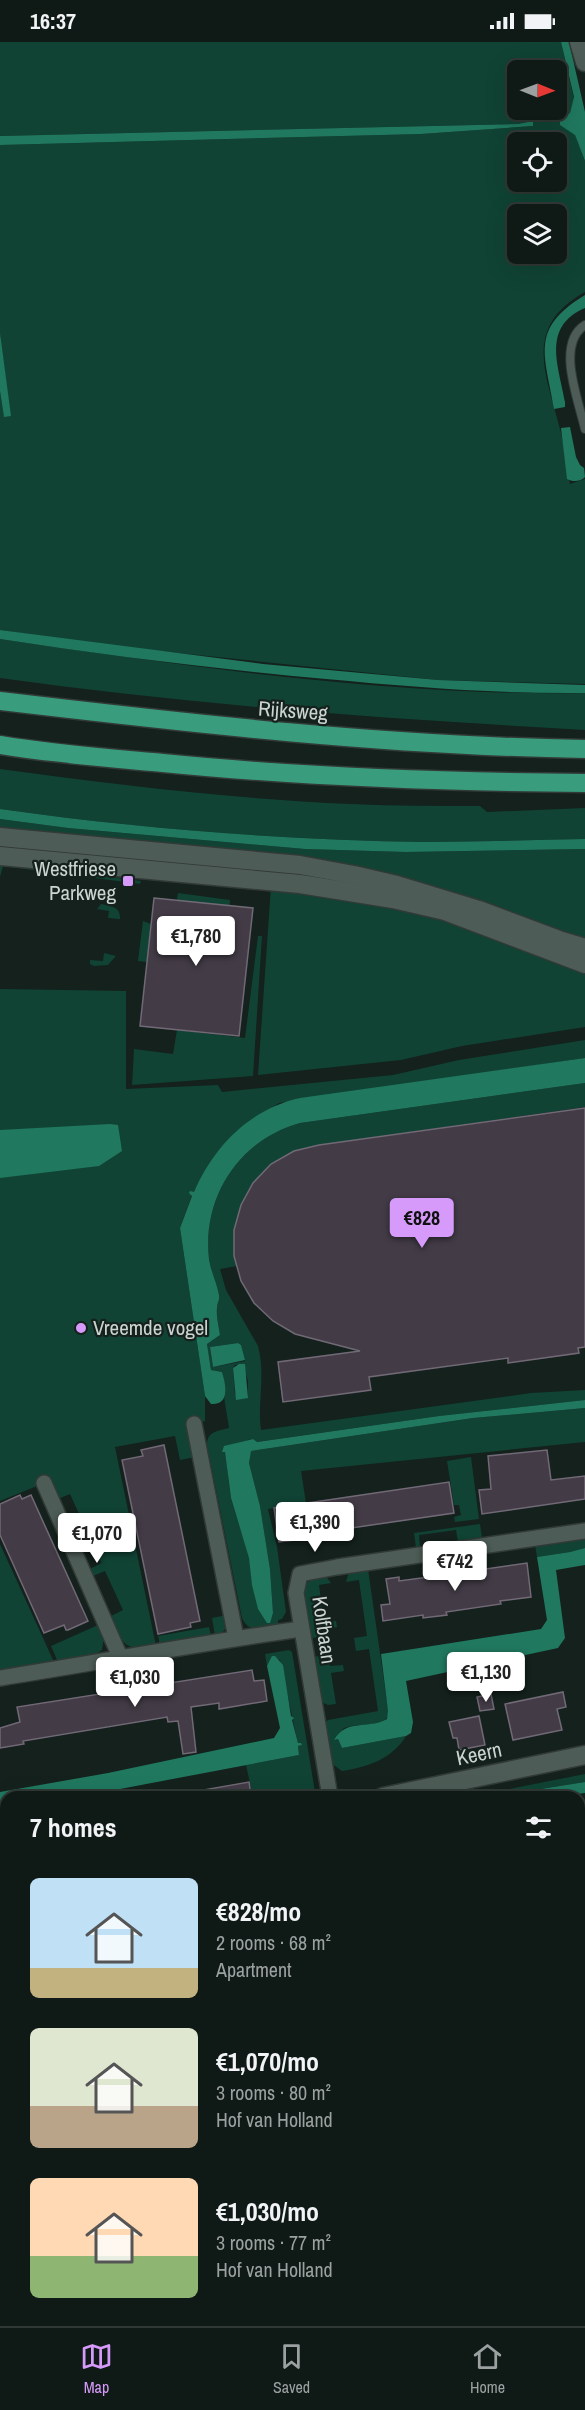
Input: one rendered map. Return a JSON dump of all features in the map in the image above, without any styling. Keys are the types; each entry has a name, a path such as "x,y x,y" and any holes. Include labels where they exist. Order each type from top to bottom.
{"highway":[{"name":"Rijksweg","path":"0,701 251,730 532,749 585,750"},
{"path":"0,745 72,755 246,771 377,779 585,783"}],"street":[{"path":"579,42 585,62"},
{"path":"0,837 300,866 354,875 397,885 479,910 585,948"},
{"path":"0,856 300,885 393,899 445,911 585,964"},
{"path":"194,1424 236,1638"},
{"path":"44,1483 121,1659"},
{"name":"Kolfbaan","path":"329,1791 296,1593 300,1574 585,1531"},
{"path":"0,1678 301,1629"},
{"name":"Keern","path":"412,1791 585,1755"}],"lane":[{"path":"585,325 573,337 570,348 570,363 585,429"}],"shaded area":[{"path":"0,42 561,42 565,60 507,60 507,120 567,120 567,68 574,99 570,113 585,161 585,292 565,306 553,320 546,336 544,353 545,371 562,436 570,484 585,479 585,684 438,680 120,647 0,630 0,391 4,416 0,333 0,145 421,134 533,126 532,121 518,124 0,136"},
{"path":"561,42 569,42 585,112 585,161 575,135 560,125 560,120 567,120 574,97"},
{"path":"533,121 533,126 421,134 0,145 0,136 518,124"},
{"path":"585,295 585,308 571,316 562,326 558,337 557,361 565,407 554,409 545,358 548,332 555,319 567,307"},
{"path":"0,333 11,416 4,417 0,391"},
{"path":"570,427 576,457 584,468 585,477 576,481 567,479 561,428"},
{"path":"0,630 263,664 438,680 585,685 585,693 455,689 244,671 0,639"},
{"path":"0,639 145,660 365,685 512,693 585,693 585,730 292,710 73,688 0,678"},
{"path":"0,769 176,791 307,802 480,806 487,812 585,808 585,839 426,842 319,839 159,828 53,816 0,809"},
{"path":"0,809 159,828 319,839 426,842 585,839 585,849 406,852 305,849 68,828 0,819"},
{"path":"0,819 68,828 305,849 406,852 585,849 585,942 428,888 0,831"},
{"path":"0,864 95,871 95,875 141,881 140,884 3,866 0,877"},
{"path":"271,886 423,911 585,968 585,1027 462,1046 401,1060 258,1075"},
{"path":"178,893 230,900 229,912 176,905"},
{"path":"101,904 112,906 119,912 120,919 108,918 109,911 97,909"},
{"path":"143,921 151,924 147,962 138,961"},
{"path":"258,936 262,936 253,1076 132,1085 134,1049 173,1054 177,1030 245,1038"},
{"path":"104,953 116,956 108,965 90,964 90,960 103,961"},
{"path":"0,989 126,991 126,1089 218,1085 222,1092 393,1075 459,1060 585,1040 585,1058 279,1103 239,1131 211,1162 194,1192 190,1192 192,1195 180,1228 205,1396 205,1421 190,1425 195,1457 180,1460 175,1436 115,1447 156,1646 136,1648 122,1640 111,1616 123,1610 105,1571 93,1576 90,1569 101,1563 89,1535 77,1540 74,1532 85,1527 70,1494 58,1499 42,1484 0,1501"},
{"path":"585,1058 585,1083 300,1123 278,1131 243,1157 229,1174 219,1193 208,1236 209,1259 219,1295 217,1318 220,1335 207,1344 211,1370 222,1372 225,1383 224,1398 211,1404 205,1396 180,1228 192,1196 190,1191 194,1192 212,1159 236,1132 265,1111 300,1098"},
{"path":"585,1083 585,1107 318,1145 294,1151 237,1266 220,1269 226,1290 258,1346 261,1368 261,1430 531,1393 585,1390 585,1400 439,1416 256,1442 252,1439 225,1449 222,1452 225,1452 231,1498 249,1557 254,1592 259,1607 269,1623 273,1613 270,1569 260,1506 249,1463 250,1451 473,1418 585,1408 585,1442 301,1471 306,1503 268,1509 277,1547 286,1612 282,1619 278,1620 278,1625 257,1629 249,1626 242,1618 207,1445 211,1434 229,1428 222,1372 211,1370 207,1344 220,1335 217,1318 219,1297 209,1259 208,1236 219,1193 229,1174 259,1143 278,1131 300,1123","holes":["238,1343 241,1345 245,1361 213,1367 210,1347","243,1364 248,1381 248,1396 235,1394 233,1368 235,1365"]},
{"path":"118,1125 122,1151 99,1166 0,1178 0,1130"},
{"path":"238,1343 241,1345 245,1360 213,1367 210,1347"},
{"path":"239,1364 245,1364 248,1398 236,1400 233,1368"},
{"path":"585,1400 585,1408 473,1418 251,1451 249,1463 260,1506 270,1569 273,1613 270,1623 267,1623 258,1609 252,1585 249,1558 231,1498 225,1452 222,1452 224,1446 253,1439 257,1442 439,1416"},
{"path":"471,1457 479,1519 455,1522 454,1517 461,1515 459,1505 454,1505 447,1461"},
{"path":"480,1524 482,1538 458,1542 456,1530 419,1535 420,1547 416,1548 414,1533"},
{"path":"585,1538 585,1548 537,1557 535,1545"},
{"path":"0,1544 54,1662 0,1671"},
{"path":"585,1548 585,1565 556,1570 565,1638 558,1648 406,1681 413,1722 411,1733 406,1736 342,1748 338,1739 334,1740 345,1729 387,1719 381,1654 541,1629 547,1620 537,1557"},
{"path":"368,1569 389,1716 374,1724 344,1728 334,1740 338,1739 342,1748 406,1736 394,1751 378,1761 342,1771 331,1763 325,1723 328,1720 378,1711 369,1649 356,1651 354,1638 367,1636 359,1580 346,1582 349,1572"},
{"path":"325,1575 331,1583 319,1585 324,1622 336,1621 337,1627 325,1629 330,1666 343,1665 344,1671 331,1673 336,1704 328,1705 321,1702 313,1657 326,1655 324,1637 310,1638 303,1592 311,1578"},
{"path":"227,1615 226,1628 215,1636 212,1618"},
{"path":"98,1625 104,1637 102,1650 94,1655 58,1662 51,1646"},
{"path":"209,1627 211,1636 160,1645 158,1636"},
{"path":"289,1650 292,1652 315,1791 252,1791 246,1765 299,1755 298,1746 301,1746 298,1744 280,1660 273,1659 267,1666 265,1654"},
{"path":"272,1656 275,1656 283,1665 291,1716 294,1718 292,1720 298,1743 302,1745 298,1746 299,1755 110,1791 6,1791 108,1773 274,1738 280,1728 267,1666"},
{"path":"146,1661 147,1668 116,1673 116,1666"},
{"path":"585,1774 585,1782 528,1791 499,1791"},
{"path":"585,1782 585,1791 528,1791"}],"building":[{"path":"154,898 253,908 239,1036 140,1026"},
{"path":"585,1108 585,1347 578,1348 579,1353 508,1363 508,1358 369,1377 371,1390 283,1402 278,1362 360,1351 295,1334 273,1321 254,1303 241,1281 234,1256 234,1230 241,1205 253,1183 271,1164 294,1151 319,1145"},
{"path":"164,1445 200,1621 190,1623 191,1627 158,1634 122,1460 143,1456 141,1450"},
{"path":"547,1450 551,1480 585,1476 585,1499 482,1514 479,1490 491,1489 488,1456"},
{"path":"449,1482 454,1513 310,1534 311,1538 279,1542 274,1508"},
{"path":"20,1495 22,1499 31,1495 88,1621 68,1630 64,1625 44,1633 0,1535 0,1504"},
{"path":"527,1563 531,1597 446,1612 447,1615 423,1618 423,1615 383,1621 381,1605 390,1604 386,1579 399,1577 399,1581 459,1573 459,1569 472,1567 472,1571"},
{"path":"252,1670 254,1681 264,1680 267,1701 219,1709 219,1703 191,1707 196,1752 183,1754 178,1721 168,1722 167,1717 23,1741 24,1744 0,1748 0,1728 20,1722 17,1707"},
{"path":"563,1692 566,1707 557,1709 562,1730 513,1740 505,1704"},
{"path":"491,1694 494,1709 480,1711 477,1697"},
{"path":"479,1716 485,1745 459,1750 457,1738 453,1738 449,1722"},
{"path":"249,1782 250,1791 203,1791"}],"place":[{"name":"Westfriese Parkweg","path":"128,881"},
{"name":"Vreemde vogel","path":"81,1328"}]}
